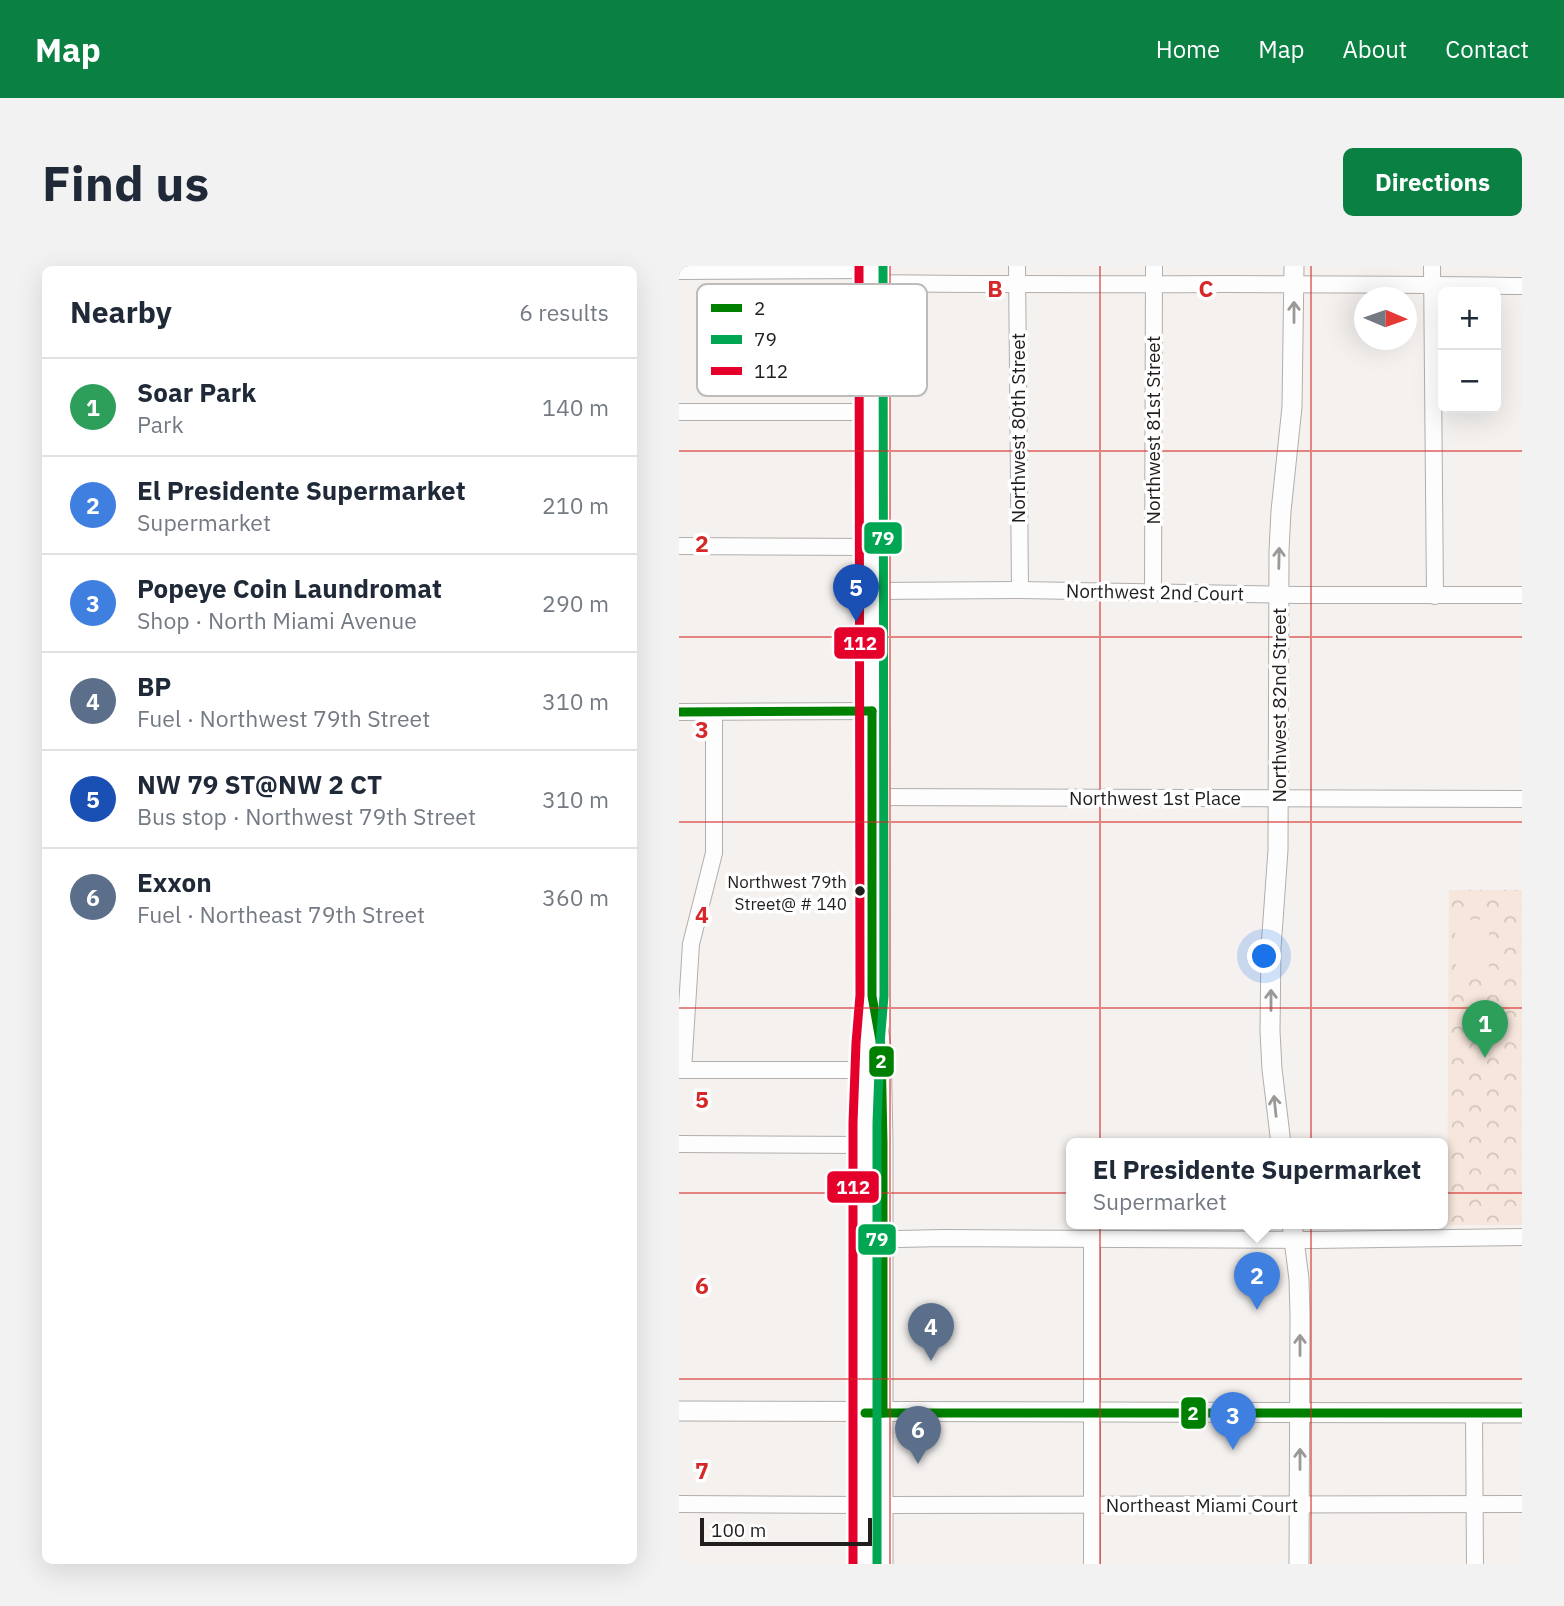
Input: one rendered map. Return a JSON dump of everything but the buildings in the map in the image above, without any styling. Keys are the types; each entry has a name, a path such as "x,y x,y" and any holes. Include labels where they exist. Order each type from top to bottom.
{"main road":[{"name":"Northwest 82nd Street","path":"1279,1138 1272,1069 1271,958 1278,858 1281,511 1293,407 1294,275"},
{"path":"865,1564 874,1505 874,1413 865,1145 872,996 871,396"},
{"path":"872,996 881,1046 883,1143 883,1236 874,1413"},
{"path":"865,1145 877,1224 883,1236"},
{"path":"1293,1232 1300,1297 1299,1564"},
{"path":"679,1411 1522,1413"},
{"path":"874,1505 883,1564"}],"street":[{"name":"Northwest 80th Street","path":"1017,266 1020,590"},
{"name":"Northwest 81st Street","path":"1153,593 1154,266"},
{"path":"1432,266 1435,596"},
{"path":"679,271 703,269 871,273 1017,285 1154,283 1294,275 1432,284 1522,286"},
{"path":"679,412 871,412"},
{"path":"679,546 871,547"},
{"name":"Northwest 2nd Court","path":"871,591 1522,595"},
{"path":"679,712 872,711"},
{"path":"714,712 714,853 691,944 681,1070 867,1070"},
{"name":"Northwest 1st Place","path":"871,797 1522,799"},
{"path":"679,1144 865,1145"},
{"path":"883,1236 898,1239 1092,1239 1293,1232 1522,1237"},
{"path":"1092,1239 1092,1564"},
{"path":"1474,1413 1475,1564"},
{"name":"Northeast Miami Court","path":"679,1504 1522,1504"}],"green space":[{"path":"1449,890 1522,890 1522,1225 1448,1225"},
{"path":"1489,919 1489,971 1456,971 1455,920"}],"transit line":[{"name":"112","path":"859,266 859,284"},
{"name":"79","path":"883,266 883,284"},
{"name":"112","path":"853,1564 853,1123 860,995 859,396"},
{"name":"79","path":"877,1564 877,1123 884,996 883,396"},
{"name":"2","path":"872,711 872,996 881,1046 883,1413"},
{"name":"2","path":"679,712 872,711"},
{"name":"2","path":"865,1413 1522,1413"}],"place":[{"name":"NW 79 ST@NW 2 CT","path":"856,622"},
{"name":"Northwest 79th Street@ # 140","path":"860,891"},
{"name":"Soar Park","path":"1485,1058"},
{"name":"El Presidente Supermarket","path":"1257,1310"},
{"name":"BP","path":"931,1361"},
{"name":"Popeye Coin Laundromat","path":"1233,1450"},
{"name":"Exxon","path":"918,1464"}]}
